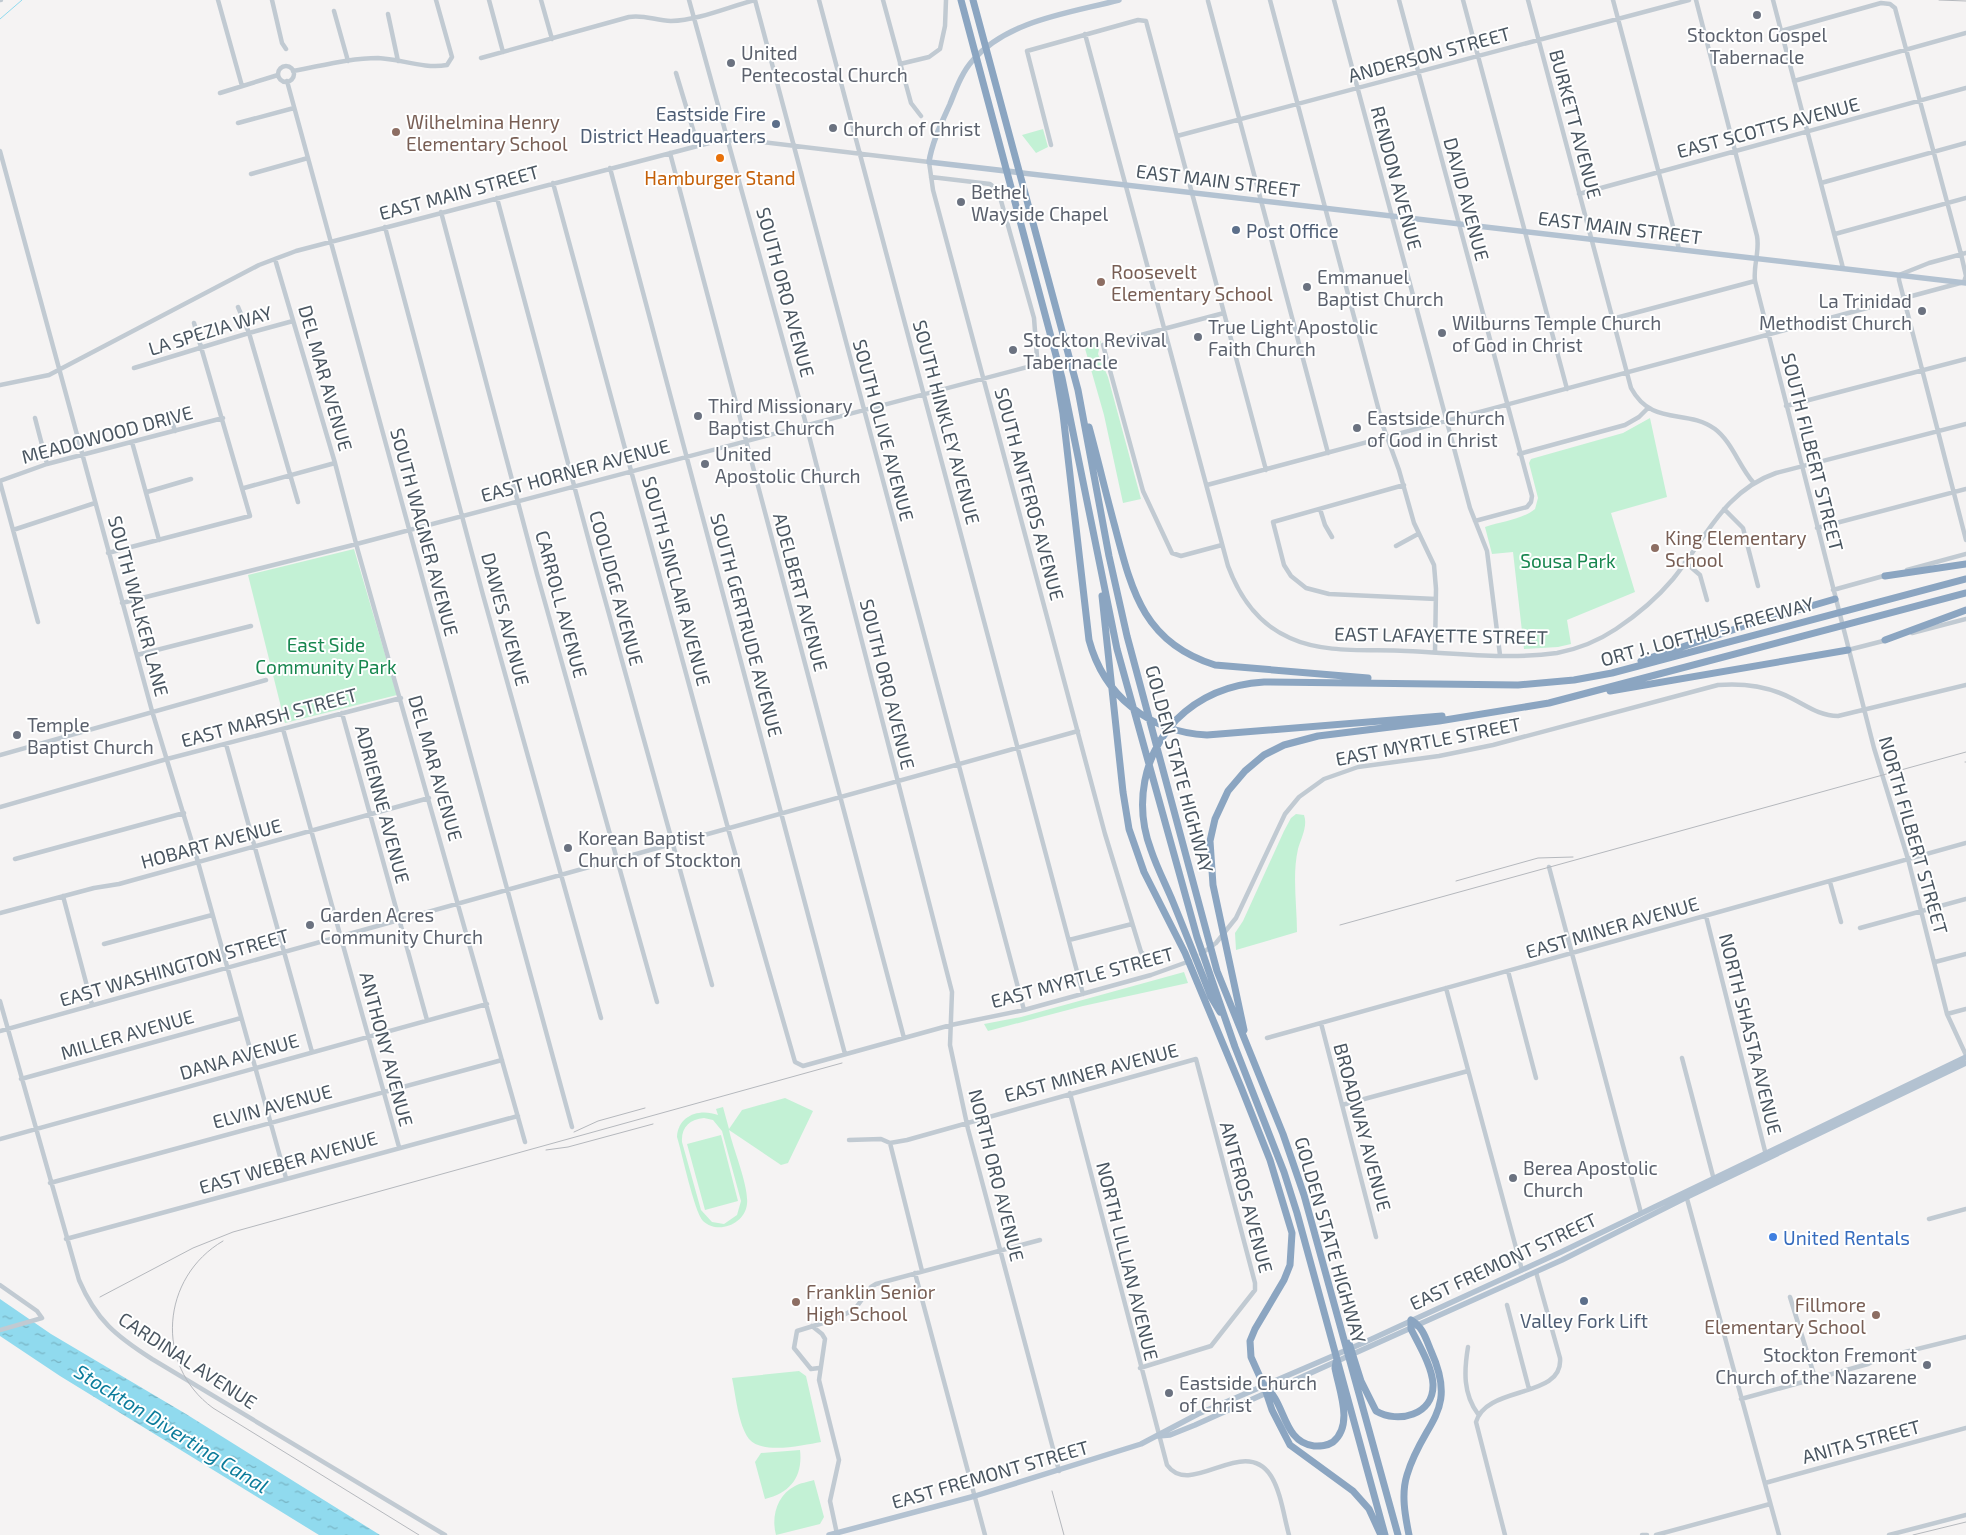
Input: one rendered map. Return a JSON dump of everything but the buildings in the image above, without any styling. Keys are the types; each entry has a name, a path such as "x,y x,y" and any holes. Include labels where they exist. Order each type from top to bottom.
{"highway":[{"name":"GOLDEN STATE HIGHWAY","path":"960,0 1044,305 1070,415 1117,649 1198,937 1227,1022 1284,1172 1385,1535"},
{"name":"GOLDEN STATE HIGHWAY","path":"973,0 1078,390 1127,636 1217,971 1296,1172 1316,1236 1398,1535"},
{"path":"1044,305 1063,414 1089,640 1102,673 1127,704 1154,722 1185,733 1217,735 1480,714"},
{"path":"1078,390 1133,591 1147,619 1171,644 1202,661 1231,668 1451,683"},
{"path":"1885,576 1966,564"},
{"name":"ORT J. LOFTHUS FREEWAY","path":"1451,683 1537,684 1594,677 1966,579"},
{"path":"1104,591 1101,596 1122,792 1129,829 1144,872 1185,953 1237,1078 1270,1160 1292,1232 1292,1248 1287,1273 1250,1341 1251,1357 1264,1386 1286,1423 1298,1439 1312,1446 1330,1444 1336,1439 1344,1426 1344,1412 1335,1368 1337,1360"},
{"name":"ORT J. LOFTHUS FREEWAY","path":"1480,714 1561,700 1966,593"},
{"path":"1594,677 1754,622 1835,601"},
{"path":"1885,640 1966,610"},
{"path":"1561,700 1848,648"},
{"path":"1227,1022 1212,997 1151,852 1144,823 1142,796 1147,769 1158,744 1174,723 1189,708 1212,694 1244,683 1297,681 1451,683"},
{"path":"1248,1049 1211,875 1212,830 1228,791 1253,764 1274,749 1295,741 1480,714"},
{"path":"1340,1328 1348,1340 1361,1382 1372,1406 1384,1416 1394,1418 1408,1417 1420,1411 1428,1401 1432,1389 1431,1376 1411,1329 1411,1320 1420,1325 1441,1375 1443,1388 1437,1412 1406,1476 1404,1493 1409,1535"},
{"path":"1269,1393 1290,1445 1357,1495 1369,1509 1380,1535"}],"main road":[{"path":"929,162 944,117 961,79 980,53 1007,34 1046,19 1119,0"},
{"name":"EAST MAIN STREET","path":"929,162 1965,282"},
{"name":"EAST FREMONT STREET","path":"1767,1156 1966,1056"},
{"name":"EAST FREMONT STREET","path":"1365,1346 1411,1320 1966,1064"},
{"name":"EAST FREMONT STREET","path":"829,1535 975,1496 1134,1446 1158,1436 1198,1414 1264,1386 1411,1329 1526,1277 1686,1194"},
{"path":"1522,1270 1526,1277"},
{"name":"EAST FREMONT STREET","path":"1158,1436 1170,1435 1269,1393 1320,1365"}],"street":[{"path":"218,0 242,86"},
{"path":"272,0 280,35 286,49"},
{"path":"293,71 348,61 378,58 438,67 446,66 451,61 436,0"},
{"path":"489,0 503,52"},
{"path":"540,0 552,38"},
{"name":"SOUTH ORO AVENUE","path":"689,0 806,424 925,884"},
{"path":"481,58 635,16 667,21 693,17 755,0"},
{"name":"SOUTH OLIVE AVENUE","path":"755,0 1024,1010"},
{"name":"SOUTH HINKLEY AVENUE","path":"819,0 1084,994"},
{"path":"884,0 911,104 921,116"},
{"path":"900,64 929,57 940,49 945,26 946,0"},
{"path":"1270,0 1386,438 1404,485 1418,534 1434,565 1436,599 1435,652"},
{"name":"RENDON AVENUE","path":"1334,0 1446,421 1475,521 1487,551 1500,655"},
{"name":"DAVID AVENUE","path":"1399,0 1506,405 1532,496 1529,505 1524,508 1475,521"},
{"path":"1463,0 1567,389"},
{"name":"BURKETT AVENUE","path":"1528,0 1626,373 1634,393 1648,408"},
{"path":"1613,0 1679,249"},
{"name":"ANDERSON STREET","path":"1177,136 1689,0"},
{"name":"SOUTH FILBERT STREET","path":"1696,0 1757,236 1759,248 1754,269 1755,280 1840,620"},
{"path":"1773,0 1843,268"},
{"path":"1208,1 1328,453"},
{"path":"1085,34 1207,485 1965,282 1963,254 1947,203 1895,8 1890,4 1881,3 1781,30"},
{"path":"334,11 348,61"},
{"path":"388,14 398,60"},
{"path":"1051,144 1027,50 1144,20 1266,470"},
{"path":"1794,80 1966,33"},
{"path":"220,93 278,75 283,66 290,67 294,76 288,81 282,81 278,75"},
{"path":"676,72 698,146"},
{"name":"SOUTH WAGNER AVENUE","path":"288,81 408,530 572,1127"},
{"name":"EAST SCOTTS AVENUE","path":"1579,194 1966,88"},
{"path":"238,122 294,108"},
{"name":"EAST MAIN STREET","path":"0,385 35,379 59,370 275,259 441,212 698,146 729,140 929,162"},
{"path":"1821,183 1966,143"},
{"name":"SOUTH WALKER LANE","path":"0,152 152,711 184,813 286,1178"},
{"name":"ADELBERT AVENUE","path":"670,153 904,1038"},
{"path":"251,174 308,158"},
{"name":"SOUTH ANTEROS AVENUE","path":"929,162 930,177 1105,834 1141,952 1146,956"},
{"name":"SOUTH GERTRUDE AVENUE","path":"610,168 845,1054"},
{"name":"EAST HORNER AVENUE","path":"122,602 356,544 1035,364 1037,357 1034,318 998,190 990,184 930,177"},
{"name":"SOUTH SINCLAIR AVENUE","path":"553,183 756,930 793,1060 797,1064"},
{"name":"COOLIDGE AVENUE","path":"497,198 574,486 712,985"},
{"path":"1835,234 1966,198"},
{"name":"CARROLL AVENUE","path":"441,212 518,501 657,1002"},
{"name":"DAWES AVENUE","path":"385,227 462,516 601,1018"},
{"path":"1963,254 1929,263 1900,274 1903,299 1966,540"},
{"name":"DEL MAR AVENUE","path":"275,259 336,463 356,544 525,1142"},
{"path":"1612,319 1755,280"},
{"path":"238,307 249,332 298,502"},
{"path":"1222,545 1181,556 1174,556 1172,553 1143,491 1103,345 1224,313"},
{"name":"LA SPEZIA WAY","path":"134,368 249,332 293,321"},
{"path":"108,553 250,516 244,488 194,323"},
{"path":"1786,406 1966,359"},
{"path":"1520,454 1625,424 1640,417 1648,408 1665,415 1700,422 1712,427 1724,438 1753,482"},
{"path":"169,412 175,431"},
{"path":"35,418 47,464"},
{"name":"MEADOWOOD DRIVE","path":"0,481 47,464 223,418"},
{"name":"EAST LAFAYETTE STREET","path":"1207,485 1234,583 1243,599 1261,620 1281,634 1320,647 1500,655 1556,653 1595,641 1617,628 1640,610 1665,587 1732,499 1753,482 1802,467 1966,424"},
{"path":"132,442 159,540"},
{"path":"244,488 336,463"},
{"path":"147,492 191,479"},
{"path":"0,481 38,622"},
{"path":"1404,485 1273,522 1284,565 1291,576 1306,588 1329,594 1436,599"},
{"path":"1817,528 1966,489"},
{"path":"13,530 95,503"},
{"path":"1320,509 1325,525 1332,537"},
{"path":"1724,509 1742,528 1758,586"},
{"path":"1396,546 1418,534"},
{"path":"1832,590 1966,554"},
{"path":"1685,562 1700,575 1707,600"},
{"path":"1848,648 1966,619"},
{"name":"NORTH FILBERT STREET","path":"1840,620 1864,711 1908,860 1948,1014 1966,1056"},
{"path":"137,655 251,626"},
{"path":"0,755 266,680"},
{"path":"1864,711 1966,684"},
{"name":"EAST MYRTLE STREET","path":"797,1064 803,1066 952,1025 1024,1010 1178,967 1216,943 1236,918 1285,814 1308,790 1324,779 1346,770 1494,745 1718,686 1749,685 1770,689 1826,715 1845,716 1864,711"},
{"name":"EAST MARSH STREET","path":"0,807 168,759 401,698"},
{"name":"ADRIENNE AVENUE","path":"342,713 427,1020"},
{"name":"ANTHONY AVENUE","path":"283,728 399,1147"},
{"name":"EAST WASHINGTON STREET","path":"0,1031 1078,731"},
{"path":"226,744 312,1052"},
{"name":"HOBART AVENUE","path":"0,913 62,896 119,884 429,798"},
{"path":"16,859 184,813"},
{"name":"EAST MINER AVENUE","path":"1267,1038 1966,843"},
{"path":"1549,868 1641,1213"},
{"path":"1830,882 1841,922"},
{"name":"NORTH ORO AVENUE","path":"925,884 952,992 950,1045 967,1122 1059,1470"},
{"path":"62,896 92,1005"},
{"path":"1860,928 1966,899"},
{"path":"104,944 212,915"},
{"name":"NORTH SHASTA AVENUE","path":"1706,916 1767,1156"},
{"path":"1069,940 1132,924"},
{"path":"1935,962 1966,954"},
{"path":"1508,971 1536,1078"},
{"path":"1446,988 1522,1270"},
{"name":"CARDINAL AVENUE","path":"0,1001 66,1239 89,1302 105,1324 118,1337 445,1535"},
{"name":"DANA AVENUE","path":"0,1139 487,1004"},
{"path":"1948,1014 1966,1009"},
{"name":"MILLER AVENUE","path":"22,1079 241,1018"},
{"name":"BROADWAY AVENUE","path":"1321,1023 1376,1237"},
{"name":"EAST MINER AVENUE","path":"849,1140 881,1139 890,1143 912,1138 1196,1058"},
{"name":"ANTEROS AVENUE","path":"1140,1368 1211,1346 1255,1290 1255,1283 1196,1058"},
{"path":"1682,1058 1714,1181"},
{"name":"ELVIN AVENUE","path":"50,1183 502,1060"},
{"path":"1342,1105 1468,1071"},
{"name":"NORTH LILLIAN AVENUE","path":"1070,1093 1166,1466 1179,1475 1189,1476 1242,1461 1251,1462 1263,1468 1273,1481 1289,1535"},
{"name":"EAST WEBER AVENUE","path":"66,1239 518,1116"},
{"path":"890,1143 922,1271"},
{"path":"1686,1194 1779,1535"},
{"path":"1929,1219 1966,1208"},
{"path":"819,1380 794,1348 793,1341 796,1332 836,1319 855,1309 873,1286 886,1281 1040,1240"},
{"path":"1505,1535 1476,1422 1478,1414 1488,1405 1553,1379 1560,1365 1536,1272"},
{"path":"915,1273 985,1535"},
{"path":"0,1285 37,1311 42,1318 0,1330"},
{"path":"1790,1296 1815,1378"},
{"path":"1507,1305 1529,1389"},
{"path":"812,1326 825,1339 819,1368 819,1380 840,1460 830,1501 837,1534"},
{"path":"1741,1399 1868,1364 1877,1359 1966,1337"},
{"path":"1468,1347 1464,1376 1472,1406 1478,1414"},
{"path":"811,1369 819,1368"},
{"name":"ANITA STREET","path":"1765,1483 1966,1428"},
{"path":"1656,1535 1770,1504"},
{"path":"1889,1535 1966,1515"},
{"path":"1642,1535 1647,1535"}],"green space":[{"path":"1043,129 1048,147 1036,153 1022,135"},
{"path":"1101,341 1098,354 1108,377 1141,499 1123,503 1104,415 1084,345"},
{"name":"Sousa Park","path":"1650,418 1667,497 1611,513 1635,592 1567,620 1571,644 1558,647 1524,649 1513,552 1492,554 1485,527 1518,518 1535,509 1538,498 1529,463 1531,459 1623,433"},
{"name":"East Side Community Park","path":"354,549 397,695 285,723 248,575"},
{"path":"1296,814 1304,815 1305,819 1304,832 1298,849 1295,869 1297,932 1236,950 1235,933 1243,921 1284,831 1291,818"},
{"path":"1184,972 1188,983 1083,1006 988,1031 984,1024 1021,1017"},
{"path":"785,1098 813,1111 788,1163 781,1165 729,1130 746,1188 747,1204 745,1211 736,1222 723,1227 716,1227 703,1221 696,1206 677,1137 678,1129 681,1123 691,1115 704,1112 718,1115 716,1109 723,1107 729,1129 742,1110","holes":["704,1118 713,1120 722,1131 741,1201 737,1215 724,1224 712,1222 701,1210 682,1142 683,1132 691,1122"]},
{"path":"721,1135 738,1201 705,1210 687,1144"},
{"path":"799,1371 806,1376 821,1442 784,1448 763,1447 755,1444 749,1439 742,1426 732,1378"},
{"path":"800,1450 799,1468 793,1482 782,1492 765,1499 755,1462 761,1453"},
{"path":"814,1480 824,1517 820,1524 776,1535 775,1514 784,1495 797,1485"}],"water":[{"name":"Stockton Diverting Canal","path":"0,1299 51,1334 186,1414 380,1535 319,1535 60,1376 0,1336"}],"waterway":[{"path":"0,19 22,0"}],"railway":[{"path":"1939,0 1966,1"},
{"path":"1340,925 1966,752"},
{"path":"1456,881 1538,858 1573,857"},
{"path":"100,1297 193,1248 233,1232 842,1063"},
{"path":"574,1132 598,1121 645,1108"},
{"path":"546,1150 568,1147 653,1124"},
{"path":"223,1241 202,1257 187,1276 177,1298 173,1322 174,1346 181,1369 194,1390 213,1408 419,1535"},
{"path":"1052,1491 1064,1535"},
{"path":"1913,1535 1966,1522"}],"place":[{"name":"Stockton Gospel Tabernacle","path":"1757,15"},
{"name":"United Pentecostal Church","path":"731,63"},
{"name":"Eastside Fire District Headquarters","path":"776,124"},
{"name":"Church of Christ","path":"833,128"},
{"name":"Wilhelmina Henry Elementary School","path":"396,132"},
{"name":"Hamburger Stand","path":"720,158"},
{"name":"Bethel Wayside Chapel","path":"961,202"},
{"name":"Post Office","path":"1236,230"},
{"name":"Roosevelt Elementary School","path":"1101,282"},
{"name":"Emmanuel Baptist Church","path":"1307,287"},
{"name":"La Trinidad Methodist Church","path":"1922,311"},
{"name":"Wilburns Temple Church of God in Christ","path":"1442,333"},
{"name":"True Light Apostolic Faith Church","path":"1198,337"},
{"name":"Stockton Revival Tabernacle","path":"1013,350"},
{"name":"Third Missionary Baptist Church","path":"698,416"},
{"name":"Eastside Church of God in Christ","path":"1357,428"},
{"name":"United Apostolic Church","path":"705,464"},
{"name":"King Elementary School","path":"1655,548"},
{"name":"Temple Baptist Church","path":"17,735"},
{"name":"Korean Baptist Church of Stockton","path":"568,848"},
{"name":"Garden Acres Community Church","path":"310,925"},
{"name":"Berea Apostolic Church","path":"1513,1178"},
{"name":"United Rentals","path":"1773,1237"},
{"name":"Valley Fork Lift","path":"1584,1301"},
{"name":"Franklin Senior High School","path":"796,1302"},
{"name":"Fillmore Elementary School","path":"1876,1315"},
{"name":"Stockton Fremont Church of the Nazarene","path":"1927,1365"},
{"name":"Eastside Church of Christ","path":"1169,1393"}]}
